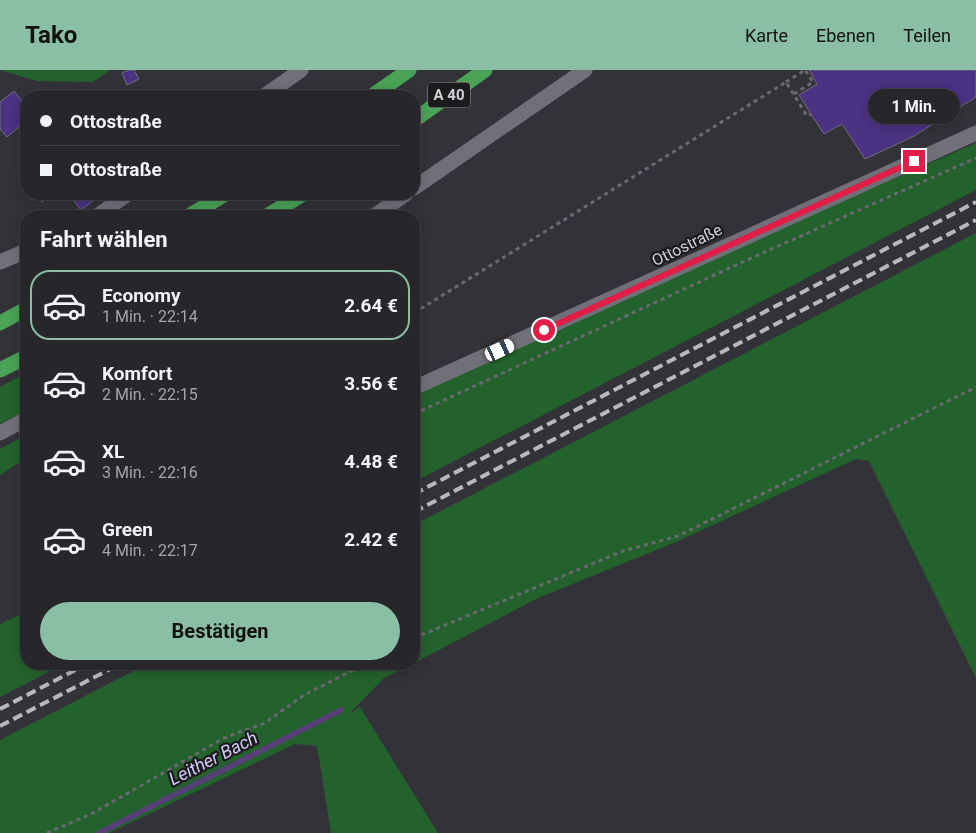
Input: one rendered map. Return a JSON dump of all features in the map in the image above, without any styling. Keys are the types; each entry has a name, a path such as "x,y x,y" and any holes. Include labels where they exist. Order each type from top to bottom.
{"highway":[{"name":"A 40","path":"381,90 409,70"},
{"name":"A 40","path":"420,116 485,70"},
{"path":"199,210 215,200"},
{"path":"277,210 293,200"},
{"path":"0,323 20,312"},
{"path":"0,370 20,359"}],"street":[{"path":"273,90 301,70"},
{"path":"420,184 586,70"},
{"name":"Ottostraße","path":"420,385 976,133"},
{"path":"105,210 120,200"},
{"path":"383,210 397,200"},
{"path":"0,262 20,254"},
{"path":"0,433 20,422"}],"path":[{"path":"420,309 805,70 813,82 794,94"},
{"path":"786,82 807,116 811,114"},
{"path":"420,411 747,260 976,158"},
{"path":"420,636 624,551 678,536 976,387"},
{"path":"47,833 93,812 224,738 265,723 304,695 353,670"}],"green space":[{"path":"0,70 110,70 93,82 37,81"},
{"path":"976,143 976,190 420,479 420,390 763,235"},
{"path":"976,233 976,678 869,461 856,459 676,542 538,598 420,660 420,522"},
{"path":"20,376 20,413 0,424 0,387"},
{"path":"20,438 20,462 0,475 0,449"},
{"path":"20,615 20,670 52,670 0,697 0,624"},
{"path":"135,670 400,670 384,678 349,714 360,707 438,833 331,833 317,746 295,744 109,833 0,833 0,740"}],"building":[{"path":"134,70 139,79 127,85 122,73"},
{"path":"809,70 976,70 976,97 914,136 865,159 842,124 824,134 799,95 817,84"},
{"path":"14,91 20,98 20,126 7,137 0,129 0,102"},
{"path":"74,200 94,200 81,210"}],"waterway":[{"name":"Leither Bach","path":"99,833 341,710"}],"railway":[{"path":"420,491 976,202"},
{"path":"420,509 976,220"},
{"path":"0,709 75,670"},
{"path":"0,726 108,670"}],"route":[{"path":"544,330 735,241 914,161"}]}
